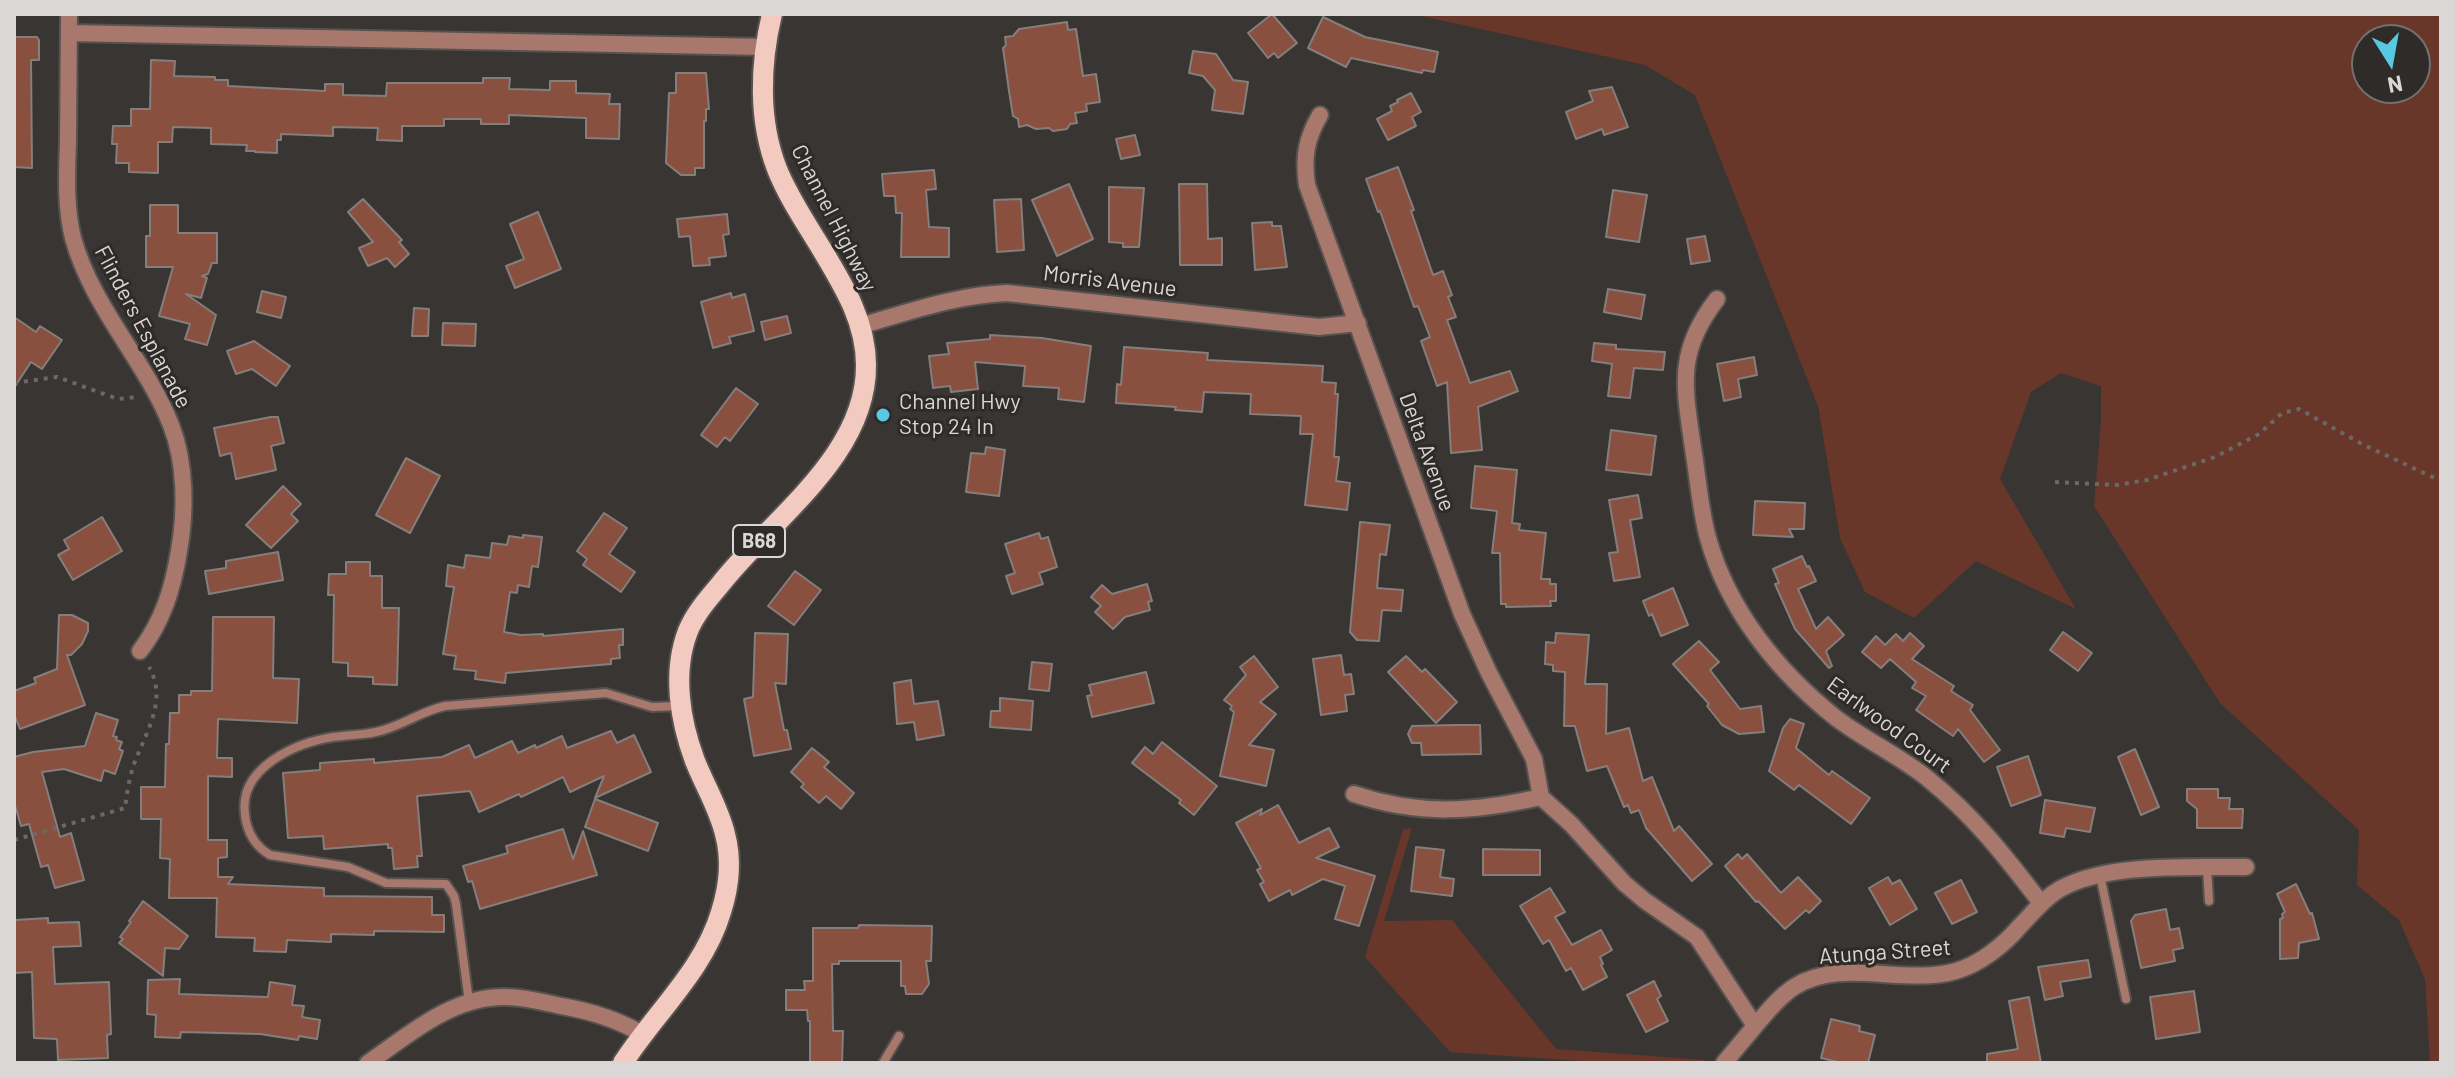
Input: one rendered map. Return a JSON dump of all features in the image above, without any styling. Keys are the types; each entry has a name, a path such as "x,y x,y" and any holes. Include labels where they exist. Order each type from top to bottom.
{"main road":[{"name":"Channel Highway","path":"623,1063 708,944 721,913 728,882 726,835 695,760 681,706 680,665 688,632 698,613 729,573 818,477 836,453 857,417 867,365 860,326 846,288 799,211 777,169 770,146 764,109 765,47 772,14"}],"street":[{"name":"Flinders Esplanade","path":"69,14 67,188 71,229 97,297 156,394 172,427 181,467 182,537 169,598 153,633 140,651"},
{"path":"69,33 765,47"},
{"name":"Delta Avenue","path":"1320,115 1306,144 1307,185 1462,614 1534,759 1541,797"},
{"name":"Morris Avenue","path":"860,326 944,302 981,294 1007,293 1319,327 1358,323"},
{"name":"Earlwood Court","path":"1717,299 1697,329 1685,378 1705,524 1732,596 1765,648 1797,683 1854,731 1920,773 1968,814 1986,832 2041,903"},
{"path":"1354,794 1384,804 1422,809 1496,807 1541,797 1571,824 1624,883 1655,909 1697,937 1755,1026 1724,1063"},
{"name":"Atunga Street","path":"1755,1026 1781,997 1810,979 1827,975 1924,975 1959,970 2005,941 2041,903 2060,889 2100,874 2246,867"},
{"path":"368,1063 430,1020 469,1002 487,998 528,999 582,1010 624,1023 642,1034"}],"lane":[{"path":"469,1002 456,904 451,889 446,884 386,883 348,867 270,855 252,837 245,817 245,796 255,775 279,757 313,742 375,733 445,706 606,693 652,707 681,706"},
{"path":"2207,868 2209,901"},
{"path":"2100,874 2126,999"},
{"path":"883,1063 899,1036"}],"path":[{"path":"14,383 57,377 118,399 156,394"},
{"path":"2055,482 2117,485 2147,480 2215,457 2259,434 2282,413 2299,409 2364,445 2441,481"},
{"path":"14,840 125,808 133,767 157,700 156,679 140,651"}],"shaded area":[{"path":"1412,14 2441,14 2441,1063 2430,1063 2425,979 2399,920 2357,885 2359,830 2220,703 2094,506 2101,386 2061,373 2031,392 2000,479 2076,609 1976,561 1914,618 1865,592 1840,538 1818,406 1695,95 1645,65"},
{"path":"1412,828 1384,921 1452,920 1556,1049 1705,1060 1701,1063 1611,1063 1450,1052 1365,957 1403,830"}],"building":[{"path":"1272,14 1297,43 1278,58 1274,53 1268,58 1248,33"},
{"path":"1323,17 1365,37 1438,52 1434,72 1423,70 1422,73 1351,58 1346,67 1308,48"},
{"path":"1067,22 1068,30 1076,29 1083,76 1096,74 1100,102 1086,104 1087,111 1075,113 1077,123 1070,124 1067,129 1053,131 1027,125 1019,127 1018,119 1013,116 1009,91 1003,48 1006,45 1005,37 1013,36 1019,29"},
{"path":"14,37 37,37 39,40 39,60 31,60 32,168 14,167"},
{"path":"1193,51 1216,54 1233,80 1248,82 1243,114 1212,110 1215,90 1203,76 1189,73"},
{"path":"151,60 175,61 174,76 215,77 215,80 228,80 228,86 325,91 325,84 343,84 343,95 386,96 387,83 483,83 483,78 510,78 509,89 550,90 550,81 576,81 576,93 610,94 609,104 620,104 619,139 586,138 586,118 509,115 509,124 481,124 481,119 444,119 444,126 402,126 402,141 377,140 378,128 333,127 333,136 281,134 281,140 277,140 277,153 246,151 247,145 211,144 211,128 173,127 172,142 158,142 158,173 129,172 129,163 116,163 117,144 112,144 113,126 131,126 131,109 150,109"},
{"path":"676,73 706,73 709,109 706,109 704,121 704,168 695,168 695,175 681,175 666,163 669,93 676,93"},
{"path":"1612,87 1628,127 1604,135 1602,129 1576,139 1566,112 1593,101 1589,91"},
{"path":"1411,93 1421,112 1412,117 1416,126 1388,140 1377,119 1392,111 1390,106 1397,100"},
{"path":"1135,135 1140,155 1121,159 1116,139"},
{"path":"1398,167 1433,275 1443,271 1452,295 1448,297 1456,317 1447,320 1470,383 1510,371 1518,391 1478,407 1482,450 1451,453 1447,382 1437,386 1421,341 1430,337 1418,306 1414,307 1366,179"},
{"path":"934,170 936,189 926,190 929,227 949,228 949,257 901,257 902,213 896,213 895,196 884,196 882,174"},
{"path":"1069,184 1093,239 1057,256 1032,200"},
{"path":"1179,184 1207,184 1208,239 1222,238 1222,265 1180,265"},
{"path":"1109,187 1144,188 1139,247 1123,247 1123,243 1109,242"},
{"path":"1613,190 1647,195 1639,242 1606,237"},
{"path":"363,199 402,240 399,242 409,254 395,267 387,258 368,266 359,248 373,242 348,212"},
{"path":"1021,199 1024,250 997,252 994,200"},
{"path":"150,205 178,205 178,233 217,233 217,263 212,263 208,274 202,276 207,278 201,298 186,294 216,315 207,345 185,339 190,324 159,316 173,267 146,267"},
{"path":"538,212 561,269 515,288 506,266 524,259 510,224"},
{"path":"727,214 729,234 723,235 726,256 709,258 710,265 693,266 690,236 679,237 677,219"},
{"path":"1272,222 1272,226 1281,226 1287,267 1255,270 1252,223"},
{"path":"1705,236 1710,261 1691,264 1687,239"},
{"path":"1608,289 1645,295 1641,319 1604,312"},
{"path":"262,291 286,297 281,318 257,312"},
{"path":"731,293 732,298 745,294 754,331 729,337 731,343 713,348 701,302"},
{"path":"414,308 429,309 428,336 412,336"},
{"path":"787,316 791,333 765,340 761,322"},
{"path":"14,317 36,332 40,326 62,340 42,369 31,362 14,388"},
{"path":"443,323 476,324 475,346 442,345"},
{"path":"990,335 1042,338 1091,346 1084,402 1058,399 1059,388 1023,386 1025,366 975,362 978,389 951,392 950,386 933,388 929,356 949,354 947,343 990,339"},
{"path":"254,341 290,366 276,386 252,369 236,374 227,351"},
{"path":"1594,343 1616,345 1616,349 1665,352 1663,370 1634,368 1630,398 1608,396 1612,364 1592,361"},
{"path":"1124,347 1208,353 1207,360 1323,366 1322,382 1336,383 1335,394 1338,394 1334,457 1339,457 1336,481 1350,483 1347,510 1305,505 1313,434 1300,434 1301,416 1250,414 1251,394 1204,392 1202,412 1116,403 1117,384 1121,385"},
{"path":"1754,357 1757,375 1738,379 1741,397 1724,401 1717,364"},
{"path":"736,388 758,404 730,441 725,437 717,447 701,435"},
{"path":"278,417 284,443 271,446 276,470 236,479 231,453 220,456 214,428"},
{"path":"1611,430 1656,436 1651,475 1606,470"},
{"path":"986,447 1005,450 999,496 966,492 971,453 985,454"},
{"path":"406,458 440,476 410,533 376,515"},
{"path":"1475,466 1517,470 1512,523 1520,524 1519,530 1546,533 1541,579 1550,579 1550,584 1556,584 1556,601 1550,601 1551,606 1506,607 1506,604 1501,604 1500,553 1492,553 1497,511 1471,508"},
{"path":"283,486 301,504 291,514 298,521 271,548 246,525"},
{"path":"1638,495 1642,518 1630,520 1640,577 1614,581 1609,553 1618,552 1609,500"},
{"path":"1755,501 1805,503 1804,529 1789,529 1793,537 1753,535"},
{"path":"604,513 627,528 609,554 635,572 621,592 583,565 587,559 577,551"},
{"path":"102,517 122,551 73,580 58,555 69,549 64,540"},
{"path":"1360,522 1390,525 1386,555 1380,554 1377,588 1403,590 1401,611 1382,610 1379,641 1357,640 1350,632"},
{"path":"1039,533 1041,539 1048,537 1057,567 1039,573 1043,584 1012,594 1006,576 1015,573 1005,544"},
{"path":"523,535 542,537 538,567 532,566 529,587 518,585 517,593 510,592 504,632 543,636 623,629 620,658 611,659 611,664 506,673 505,683 475,679 476,671 454,669 456,656 443,654 454,587 446,586 448,565 464,568 466,555 490,558 492,543 507,545 509,536 523,538"},
{"path":"278,552 283,580 209,594 205,571 226,568 226,561"},
{"path":"1802,556 1816,581 1798,589 1816,629 1828,617 1844,635 1826,651 1832,666 1829,668 1795,629 1775,584 1779,583 1773,569"},
{"path":"346,562 370,562 370,576 382,576 382,608 399,608 397,685 373,684 373,677 348,676 348,663 333,662 334,595 328,595 329,574 346,574"},
{"path":"795,571 821,590 794,625 768,606"},
{"path":"1147,584 1152,601 1148,602 1150,610 1125,617 1113,629 1095,612 1101,606 1091,597 1102,585 1112,594"},
{"path":"1673,588 1688,625 1661,636 1643,601"},
{"path":"59,615 72,615 88,623 82,644 67,655 85,705 20,729 14,714 14,691 36,683 34,678 57,669"},
{"path":"213,617 274,617 273,678 299,679 297,723 218,719 217,758 232,758 232,777 208,776 208,840 227,840 227,857 218,858 218,877 233,877 228,884 324,888 324,896 432,897 432,915 444,915 444,932 331,934 331,942 287,940 286,952 254,951 255,938 216,937 217,898 169,898 170,859 160,858 161,819 141,819 141,787 165,787 170,713 179,713 179,695 191,695 191,691 212,691"},
{"path":"2063,632 2092,653 2078,671 2050,650"},
{"path":"755,633 788,634 786,684 775,683 791,749 754,756 744,699 753,697"},
{"path":"1556,633 1589,635 1585,684 1607,684 1606,734 1629,728 1643,781 1652,777 1674,831 1679,826 1712,864 1692,881 1646,828 1639,810 1631,813 1628,805 1624,807 1607,766 1587,771 1575,726 1564,726 1565,672 1553,671 1553,665 1545,664 1546,642 1555,643"},
{"path":"1910,633 1924,646 1912,659 1954,686 1951,691 1973,705 1970,710 2000,750 1984,762 1958,729 1953,736 1916,710 1926,696 1912,688 1916,682 1890,659 1881,668 1862,652 1876,636 1885,645 1896,634 1903,641"},
{"path":"1699,641 1719,662 1710,670 1740,709 1761,706 1764,732 1739,734 1722,725 1707,706 1709,704 1673,664"},
{"path":"1341,655 1344,675 1351,674 1354,694 1345,695 1347,711 1321,715 1313,659"},
{"path":"1254,656 1278,687 1260,702 1276,714 1249,745 1274,750 1266,786 1220,776 1234,712 1224,700 1246,675 1240,667"},
{"path":"1406,656 1422,672 1425,669 1457,702 1436,723 1388,672"},
{"path":"1032,662 1052,664 1049,691 1029,689"},
{"path":"1146,672 1154,703 1092,717 1087,696 1092,695 1089,685"},
{"path":"911,680 914,704 938,701 944,735 917,740 914,722 897,724 894,683"},
{"path":"1000,698 1033,701 1031,730 990,727 991,711 1000,711"},
{"path":"96,713 118,720 113,736 122,742 119,749 123,751 115,774 104,770 101,781 64,769 42,772 60,837 71,833 84,880 55,888 48,865 41,867 29,824 21,826 14,802 14,757 85,746"},
{"path":"1790,719 1804,724 1796,748 1829,775 1832,771 1870,798 1851,824 1799,785 1794,790 1769,771 1783,728"},
{"path":"1480,725 1481,754 1422,755 1421,743 1412,743 1408,734 1412,726"},
{"path":"611,731 617,743 634,735 651,772 595,798 604,776 570,792 563,777 479,812 470,791 417,796 422,856 417,856 418,867 394,869 392,848 388,848 388,844 324,849 323,836 288,838 283,773 320,770 320,763 374,759 374,763 442,757 469,745 475,758 512,741 518,753 562,736 567,748"},
{"path":"1162,742 1217,786 1194,815 1179,803 1181,800 1132,763 1145,747 1153,754"},
{"path":"812,748 829,762 824,767 854,793 841,809 826,796 819,803 801,787 804,784 791,772"},
{"path":"2135,749 2159,807 2141,815 2118,757"},
{"path":"2028,756 2041,795 2011,806 1997,767"},
{"path":"2187,789 2218,789 2218,798 2230,798 2229,809 2243,809 2242,828 2197,828 2197,809 2187,801"},
{"path":"595,799 658,823 648,851 585,827"},
{"path":"2045,800 2095,808 2090,832 2066,828 2064,837 2040,833"},
{"path":"1278,805 1299,843 1329,828 1339,847 1316,858 1375,876 1359,926 1335,919 1345,886 1323,879 1292,895 1290,890 1269,901 1260,884 1264,882 1257,870 1261,868 1236,823 1262,809 1260,815"},
{"path":"563,829 573,859 583,831 597,875 480,909 472,881 468,882 463,866 508,853 506,846"},
{"path":"1416,847 1444,850 1440,877 1454,879 1452,896 1411,891"},
{"path":"1483,849 1540,850 1540,875 1483,875"},
{"path":"1738,854 1742,859 1747,854 1781,893 1798,877 1821,901 1785,929 1725,866"},
{"path":"1888,877 1892,884 1900,880 1917,909 1890,925 1869,888"},
{"path":"1961,880 1977,912 1952,924 1935,893"},
{"path":"2296,884 2312,913 2319,939 2299,943 2298,958 2280,959 2280,919 2285,912 2277,894"},
{"path":"1550,888 1565,912 1555,917 1572,945 1601,930 1612,950 1600,957 1607,977 1583,990 1571,968 1566,971 1549,940 1543,944 1520,906"},
{"path":"143,901 188,936 179,949 165,948 163,976 119,943"},
{"path":"2166,909 2170,930 2179,928 2183,948 2173,950 2175,961 2141,968 2131,921 2135,915"},
{"path":"48,918 48,923 79,922 81,946 53,947 55,984 109,982 111,1034 107,1035 108,1058 58,1060 57,1039 34,1038 32,972 14,973 15,920"},
{"path":"859,925 932,926 931,961 926,961 929,984 922,994 906,994 905,986 901,986 901,961 839,961 839,964 832,964 833,1031 843,1031 842,1063 810,1063 807,1010 786,1010 786,990 805,990 804,981 813,981 813,928 858,928"},
{"path":"2088,960 2091,977 2060,982 2063,996 2045,1000 2038,967"},
{"path":"180,979 179,994 268,997 270,982 295,986 292,1005 304,1006 302,1017 320,1020 317,1039 181,1032 180,1038 155,1037 156,1015 147,1014 148,980"},
{"path":"1654,981 1661,996 1657,999 1668,1021 1646,1032 1627,995"},
{"path":"2194,991 2200,1032 2156,1039 2150,997"},
{"path":"2029,997 2041,1063 1987,1063 1987,1054 2018,1049 2009,1001"},
{"path":"1831,1019 1860,1026 1859,1031 1875,1035 1868,1063 1842,1063 1821,1058"}],"place":[{"name":"Channel Hwy Stop 24 In","path":"883,415"}]}
